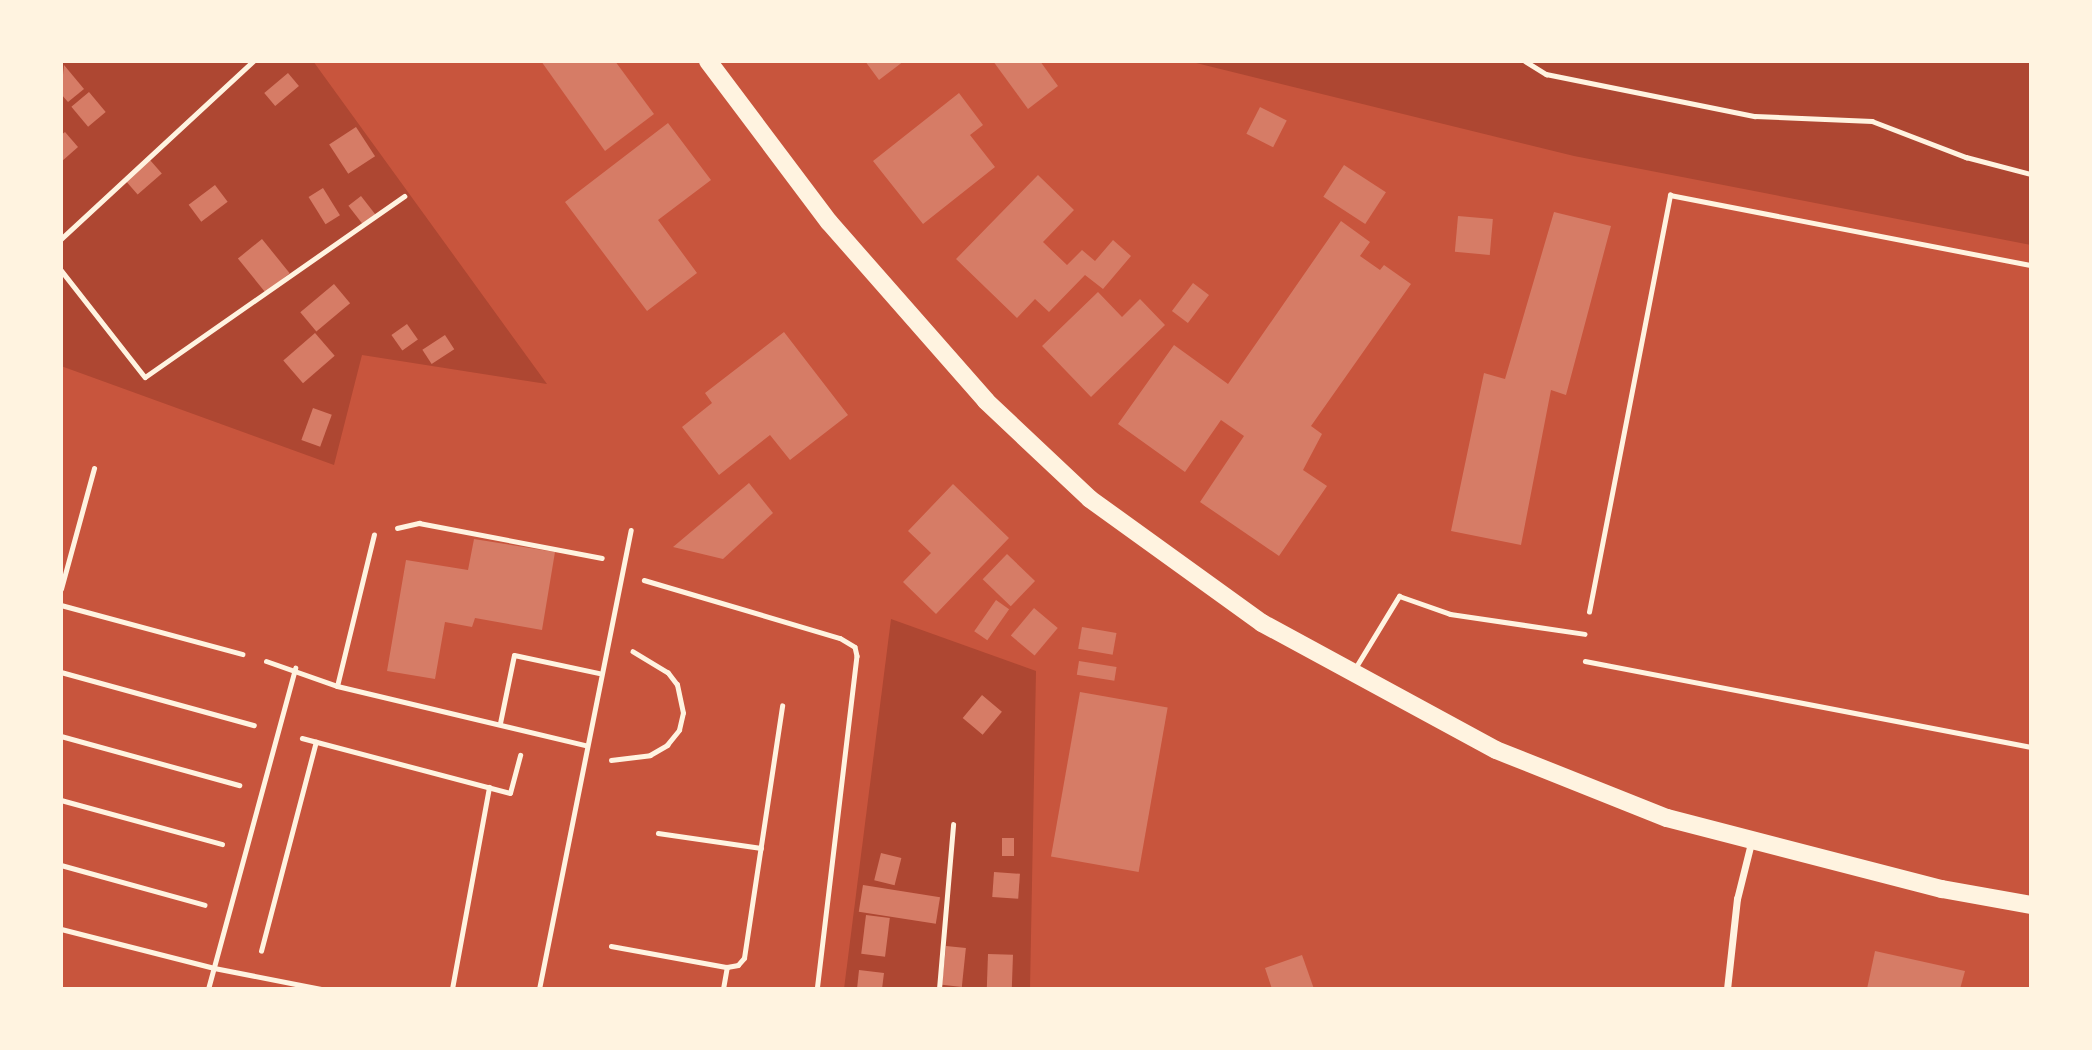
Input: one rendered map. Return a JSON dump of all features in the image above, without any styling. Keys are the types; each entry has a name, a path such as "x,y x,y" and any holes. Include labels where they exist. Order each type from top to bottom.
{"main road":[{"path":"708,61 829,222 986,401 1116,520 1262,623 1496,750 1667,818 1751,843 1942,889 2031,905"}],"street":[{"path":"1727,989 1737,899 1751,843"}],"lane":[{"path":"539,989 599,673 631,530"},
{"path":"337,686 374,534"},
{"path":"1352,673 1399,596 1450,614 1585,634"},
{"path":"500,723 514,655 599,673"},
{"path":"266,661 295,668 337,686 585,745"},
{"path":"208,989 295,668"},
{"path":"61,929 214,968 321,989"}],"path":[{"path":"61,239 253,61"},
{"path":"1525,61 1546,74 1755,116 1872,121 1966,157 2031,174"},
{"path":"2031,265 1670,195 1580,660 2031,747"},
{"path":"61,270 145,377 404,196"},
{"path":"61,589 94,468"},
{"path":"419,523 623,562"},
{"path":"621,573 840,638 855,647 858,656 817,989"},
{"path":"61,605 266,661"},
{"path":"583,755 615,760 650,755 667,745 679,730 683,713 677,685 668,674 646,658 606,643"},
{"path":"61,672 278,732"},
{"path":"611,946 727,967 738,965 744,958 782,706"},
{"path":"254,976 316,742 510,793 526,730"},
{"path":"61,736 262,791"},
{"path":"452,989 489,787"},
{"path":"61,800 245,851"},
{"path":"939,989 953,825"},
{"path":"658,833 761,848"},
{"path":"61,864 230,911"},
{"path":"723,989 727,967"}],"shaded area":[{"path":"61,61 313,61 547,384 362,355 334,465 61,366"},
{"path":"1188,61 2031,61 2031,245 1574,156"},
{"path":"891,619 1036,671 1030,989 844,989"}],"building":[{"path":"541,61 615,61 654,114 605,151"},
{"path":"865,61 904,61 879,80"},
{"path":"993,61 1040,61 1058,86 1028,109"},
{"path":"64,65 84,89 68,102 61,94"},
{"path":"288,73 299,86 275,106 264,93"},
{"path":"89,92 106,112 88,127 71,107"},
{"path":"959,93 983,125 970,135 995,167 923,224 873,161"},
{"path":"1260,107 1287,121 1273,147 1246,134"},
{"path":"668,123 711,180 658,220 697,273 647,311 565,202"},
{"path":"356,127 375,156 348,174 329,144"},
{"path":"65,132 78,147 61,162 61,135"},
{"path":"150,160 162,174 138,195 126,181"},
{"path":"1344,165 1386,192 1365,224 1323,197"},
{"path":"1038,175 1074,210 1043,242 1067,265 1082,250 1095,261 1113,240 1131,256 1103,289 1085,275 1049,312 1035,299 1017,318 956,259"},
{"path":"215,185 228,202 201,222 189,205"},
{"path":"323,188 340,215 326,224 309,197"},
{"path":"361,196 376,215 363,225 348,206"},
{"path":"1554,212 1611,226 1566,395 1551,390 1521,545 1451,531 1484,373 1505,379"},
{"path":"1458,216 1493,219 1490,255 1455,252"},
{"path":"1341,221 1370,242 1360,256 1380,270 1384,265 1411,284 1311,426 1322,434 1303,470 1327,486 1279,556 1200,502 1244,436 1221,420 1185,472 1118,424 1174,345 1228,384"},
{"path":"262,239 290,273 266,293 238,259"},
{"path":"1193,283 1209,295 1188,323 1172,311"},
{"path":"334,284 350,303 316,331 300,312"},
{"path":"1098,292 1122,317 1140,299 1165,325 1091,397 1042,346"},
{"path":"407,324 418,340 402,350 391,335"},
{"path":"784,332 848,415 790,460 770,435 719,475 682,427 712,403 705,393"},
{"path":"315,333 335,356 303,383 283,361"},
{"path":"445,335 454,349 432,364 422,350"},
{"path":"313,408 332,415 320,447 301,440"},
{"path":"749,483 773,513 723,559 673,547"},
{"path":"953,484 1009,538 936,614 903,582 931,553 908,531"},
{"path":"474,539 555,552 542,630 475,618 472,627 445,622 435,679 387,671 406,560 468,570"},
{"path":"1007,554 1035,581 1011,606 983,579"},
{"path":"996,600 1009,609 987,640 974,631"},
{"path":"1034,608 1058,628 1035,656 1011,636"},
{"path":"1082,627 1116,633 1113,655 1078,649"},
{"path":"1079,661 1117,667 1114,681 1077,675"},
{"path":"1080,692 1168,707 1139,872 1051,856"},
{"path":"982,695 1002,712 983,735 963,718"},
{"path":"1002,838 1014,838 1014,856 1002,856"},
{"path":"881,853 901,858 895,885 874,880"},
{"path":"994,872 1020,874 1018,899 992,897"},
{"path":"863,885 940,897 936,924 859,912"},
{"path":"866,915 890,918 885,957 861,954"},
{"path":"946,946 966,948 962,987 942,985"},
{"path":"1875,951 1965,971 1960,989 1867,989"},
{"path":"988,954 1013,955 1012,989 987,989"},
{"path":"1302,955 1314,989 1272,989 1265,968"},
{"path":"859,970 884,973 882,989 857,989"}]}
